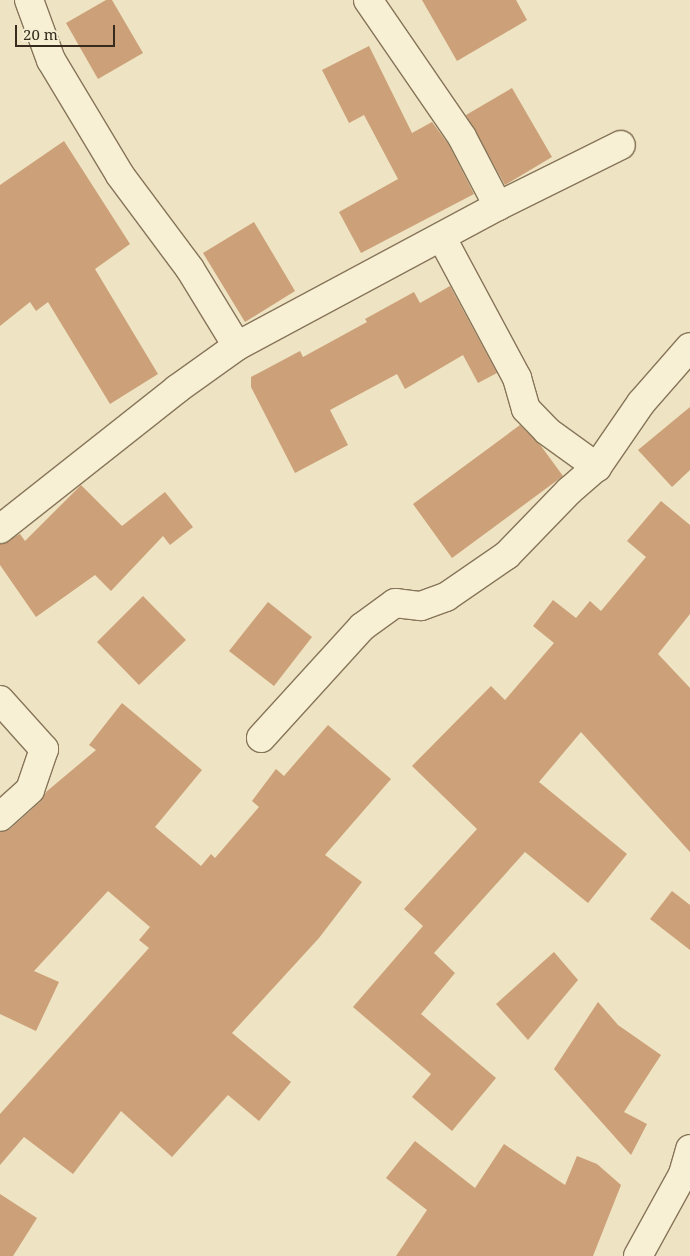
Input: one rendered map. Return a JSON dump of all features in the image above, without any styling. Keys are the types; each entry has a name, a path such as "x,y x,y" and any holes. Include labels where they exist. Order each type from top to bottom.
{"street":[{"path":"29,0 51,60 120,175 190,269 238,346"},
{"path":"368,0 462,137 498,206"},
{"path":"0,529 177,389 238,346 442,238 498,206 621,145"},
{"path":"442,238 517,378 526,409 547,432 597,467"},
{"path":"261,738 362,627 395,603 421,606 446,597 507,555 569,491 597,467 641,403 690,348"},
{"path":"0,700 44,749 30,790 0,816"},
{"path":"638,1256 683,1174 690,1149"}],"building":[{"path":"106,0 112,0 143,53 98,79 66,23"},
{"path":"422,0 516,0 527,20 457,61"},
{"path":"369,46 412,133 432,122 449,145 474,194 361,253 339,212 398,179 364,115 349,123 322,70"},
{"path":"512,88 552,157 505,185 466,115"},
{"path":"64,141 130,244 95,269 158,374 110,404 48,302 36,311 30,302 0,326 0,185"},
{"path":"254,222 295,291 245,322 203,253"},
{"path":"450,286 497,373 478,383 463,355 405,389 397,374 330,410 348,445 295,473 251,387 251,377 300,351 303,357 367,322 365,319 414,292 420,303"},
{"path":"690,407 690,470 672,487 638,450"},
{"path":"520,425 541,446 563,476 452,558 413,504"},
{"path":"81,485 122,526 165,492 193,527 170,545 163,536 111,591 95,575 36,617 0,565 0,544 20,534 25,541"},
{"path":"661,501 690,525 690,614 658,654 690,688 690,852 581,732 539,782 627,854 588,903 525,852 434,953 455,973 421,1014 496,1078 452,1131 412,1097 431,1074 353,1007 423,926 404,909 477,829 412,766 491,686 505,700 554,643 533,626 553,600 576,618 590,601 601,611 646,557 627,541"},
{"path":"143,596 186,640 139,685 97,642"},
{"path":"268,602 312,637 274,686 229,651"},
{"path":"122,703 202,770 155,827 201,866 211,854 215,858 259,807 252,801 276,769 284,776 328,725 391,779 325,855 362,882 319,938 232,1033 291,1082 259,1121 228,1095 172,1157 121,1111 73,1174 24,1137 0,1165 0,1114 149,948 139,940 150,927 108,891 34,971 59,982 36,1031 0,1014 0,832 10,829 40,802 46,792 96,750 89,745"},
{"path":"672,891 690,905 690,950 650,919"},
{"path":"554,952 578,980 528,1040 496,1004"},
{"path":"598,1002 618,1025 661,1055 624,1112 647,1124 631,1155 554,1069"},
{"path":"415,1141 475,1188 504,1144 565,1185 577,1156 597,1164 621,1185 593,1256 396,1256 427,1210 386,1178"},
{"path":"0,1194 37,1218 13,1256 0,1256"}]}
